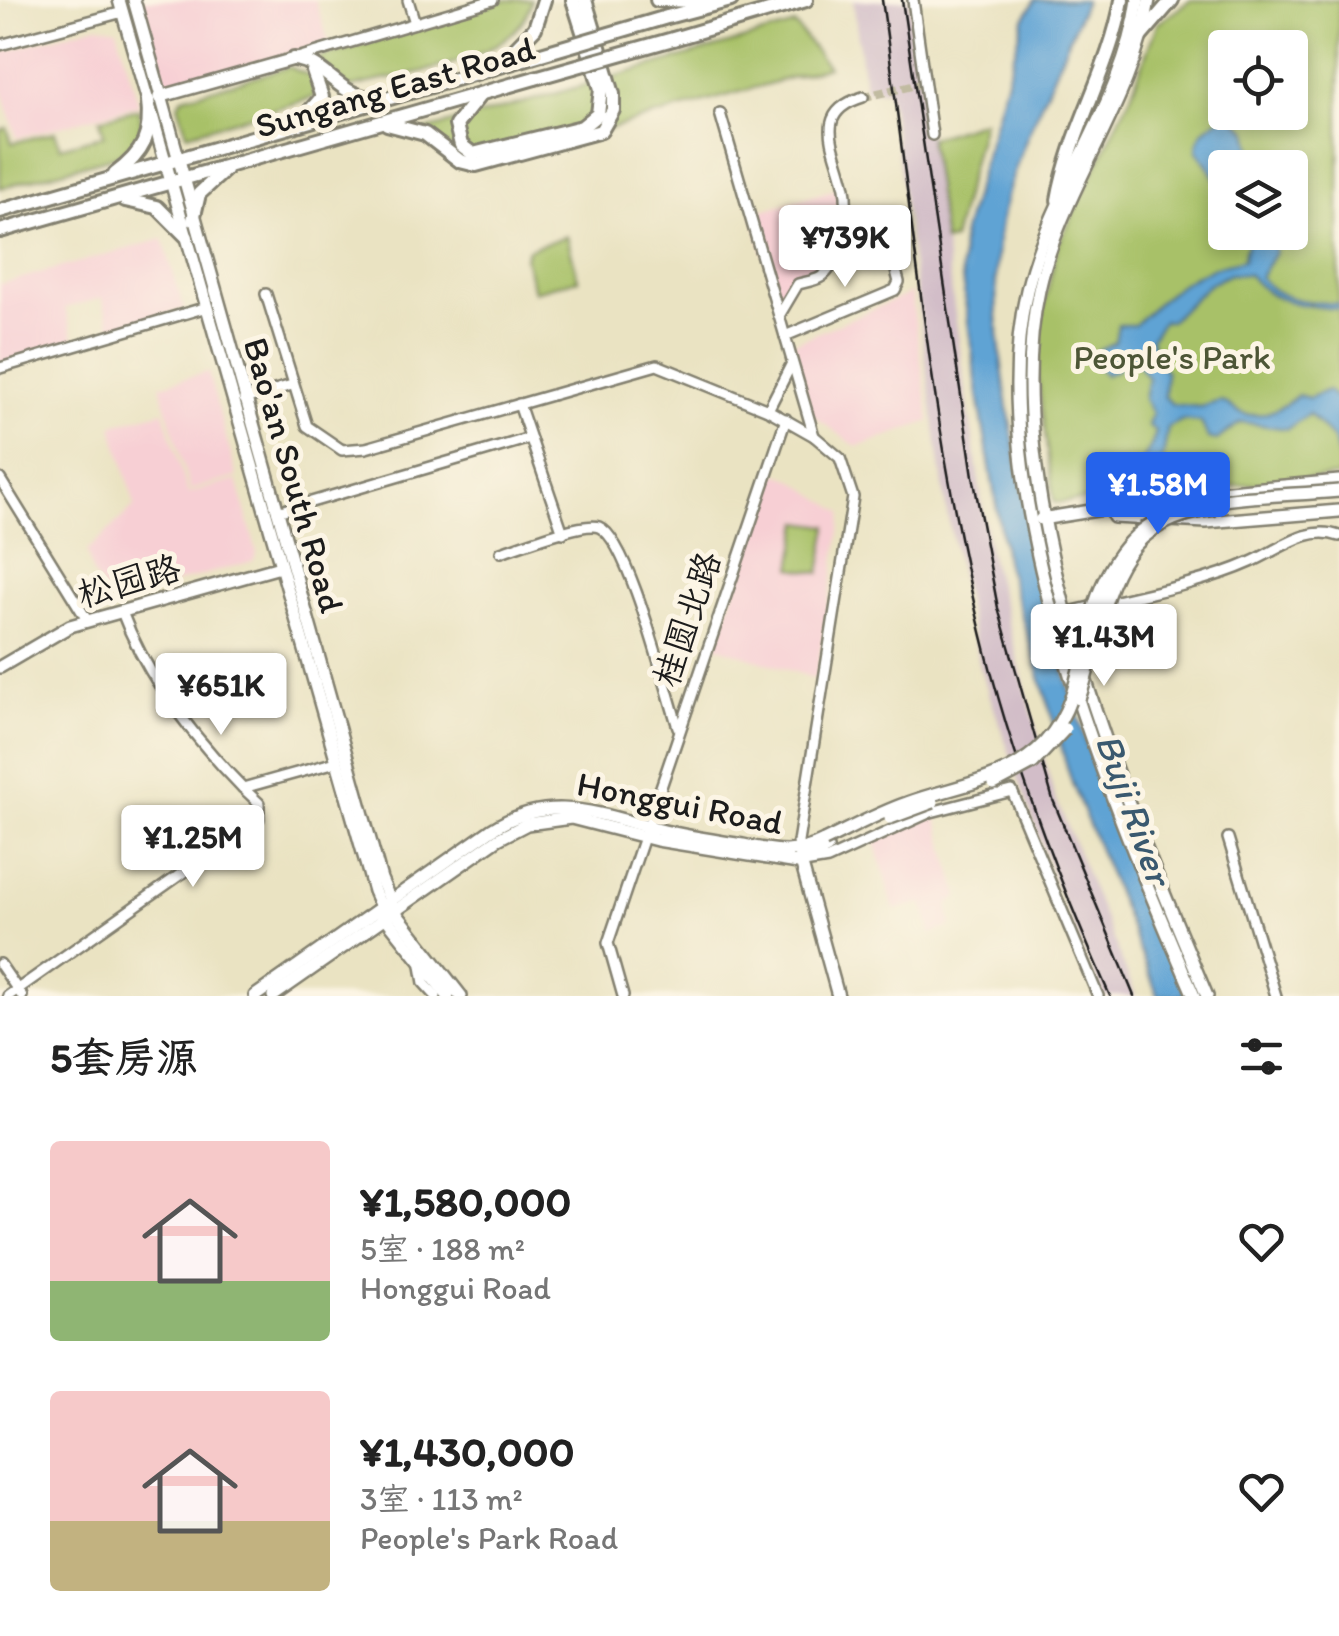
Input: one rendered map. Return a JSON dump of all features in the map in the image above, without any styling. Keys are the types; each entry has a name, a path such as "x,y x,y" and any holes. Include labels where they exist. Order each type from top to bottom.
{"main road":[{"path":"134,0 154,99 177,181"},
{"path":"497,67 526,40 544,0"},
{"path":"488,91 471,103 456,125 460,145 473,154 552,136 593,121 602,107 601,89 573,0"},
{"path":"380,123 426,134 460,161 476,165 600,131 613,110 614,94 585,0"},
{"path":"658,0 722,0"},
{"name":"Sungang East Road","path":"0,212 730,0"},
{"name":"Sungang East Road","path":"0,231 806,0"},
{"path":"1058,200 1068,152 1109,55 1122,0"},
{"path":"1138,0 1121,64 1058,200 1029,279 1018,343 1016,410 1033,522 1120,819 1194,996"},
{"path":"1149,0 1140,37 1064,216 1040,287 1028,396 1061,614 1136,824 1208,996"},
{"path":"1140,37 1172,0"},
{"path":"103,182 144,147 154,99 121,6"},
{"path":"154,99 294,58 309,62 348,94 388,99"},
{"path":"294,58 312,70 322,90 316,107 294,126"},
{"path":"193,220 199,194 232,165"},
{"name":"Bao'an South Road","path":"177,181 193,220 388,910 461,996"},
{"name":"Bao'an South Road","path":"177,181 186,236 336,762 388,910 421,966 448,996"},
{"path":"108,200 135,200 157,207 186,236"},
{"path":"1033,522 1339,481"},
{"name":"Honggui Road","path":"254,996 527,824 571,818 801,858 909,802 1000,774 1042,745 1059,724 1072,695 1094,604 1108,568 1133,536 1154,520 1198,504 1339,494"},
{"path":"1047,520 1121,516 1206,522 1339,510"},
{"name":"松园路","path":"0,667 48,636 88,620 280,567"},
{"path":"801,858 838,996"},
{"name":"Honggui Road","path":"273,996 388,910"}],"street":[{"path":"408,0 415,23"},
{"path":"294,58 493,0"},
{"path":"913,0 932,135"},
{"path":"0,45 121,6"},
{"path":"779,316 798,284 822,277 836,251 846,192 831,136 833,116 842,104 863,97"},
{"path":"720,112 814,436"},
{"path":"785,336 895,290 899,282 891,252 866,236 850,237"},
{"path":"266,294 307,426 322,440 342,450 366,448 657,365 768,410 814,436 840,458 852,481 853,498 801,858 828,859 930,812 1012,791 1098,996"},
{"path":"0,368 207,307"},
{"path":"768,410 792,363"},
{"path":"244,399 292,385"},
{"path":"519,404 563,533"},
{"name":"桂圆北路","path":"623,996 608,943 786,419"},
{"path":"277,512 530,438"},
{"path":"0,479 88,620"},
{"path":"501,552 598,526 624,555 679,730"},
{"path":"1061,614 1245,565 1300,537 1325,532 1339,536"},
{"path":"8,996 20,993 258,819 261,807 195,738 122,612"},
{"path":"243,788 336,762"},
{"path":"1228,838 1276,996"},
{"path":"0,964 20,993"},
{"path":"421,966 424,983 436,996"}],"shaded area":[{"path":"141,0 315,0 329,43 166,89"},
{"path":"853,0 910,0 989,551 1053,791 1136,996 1103,996 1055,884 980,668 946,509 891,107 887,90 865,91"},
{"path":"97,25 117,29 139,105 17,138 0,84 0,53"},
{"path":"840,188 827,263 819,273 796,280 786,294 776,298 752,213"},
{"path":"163,239 184,309 112,330 102,298 65,308 75,342 0,364 0,284"},
{"path":"911,293 930,421 857,447 811,414 791,344"},
{"path":"208,372 237,477 190,490 160,385"},
{"path":"164,411 188,493 237,480 257,553 253,561 112,601 93,575 87,551 135,506 112,425"},
{"path":"774,473 792,479 843,513 816,679 716,646"},
{"path":"936,814 959,897 948,905 952,926 931,934 923,903 894,910 874,837"}],"green space":[{"path":"504,0 531,0 522,22 505,39 453,63 348,88 316,59"},
{"name":"People's Park","path":"1191,0 1339,0 1339,476 1054,503 1034,350 1058,245 1131,95 1157,24"},
{"path":"795,25 828,67 483,165 472,163 424,131"},
{"path":"289,67 311,76 315,97 187,134 178,104 183,97"},
{"path":"139,109 139,136 119,155 0,188 0,130 7,128 12,143 55,132 60,147 104,135 100,119"},
{"path":"983,121 953,240 944,242 929,138"},
{"path":"567,236 578,279 534,291 525,257 528,249"},
{"path":"800,522 828,526 820,573 792,568"}],"water":[{"path":"1035,0 1085,0 1022,151 1003,213 996,295 1007,402 1024,500 1067,681 1120,836 1186,996 1158,996 1072,783 1006,564 978,395 961,270 962,236 1024,19"},
{"path":"1208,128 1247,130 1252,150 1208,150 1208,166 1197,150"},
{"path":"1246,250 1275,250 1260,277 1268,285 1296,299 1339,304 1339,309 1278,298 1249,275 1230,274 1209,284 1170,321 1163,321 1151,338 1156,361 1166,371 1164,396 1172,404 1201,407 1220,401 1242,413 1260,415 1298,395 1309,398 1328,390 1339,401 1339,457 1333,439 1309,414 1287,429 1241,422 1217,440 1208,438 1201,422 1183,420 1168,427 1161,470 1114,488 1110,494 1100,494 1097,482 1117,478 1134,468 1147,453 1156,432 1148,425 1152,413 1144,399 1148,378 1137,363 1125,358 1118,369 1105,375 1095,364 1096,351 1115,342 1118,325 1135,325 1184,282 1210,269 1243,260"}],"tunnel":[{"path":"863,97 927,82"}],"railway":[{"path":"882,0 927,339 954,509 972,592 992,675 1030,798 1110,996"},
{"path":"902,0 973,476 998,608 1053,800 1134,996"}],"water label":[{"name":"Buji River","path":"1134,809"}]}
